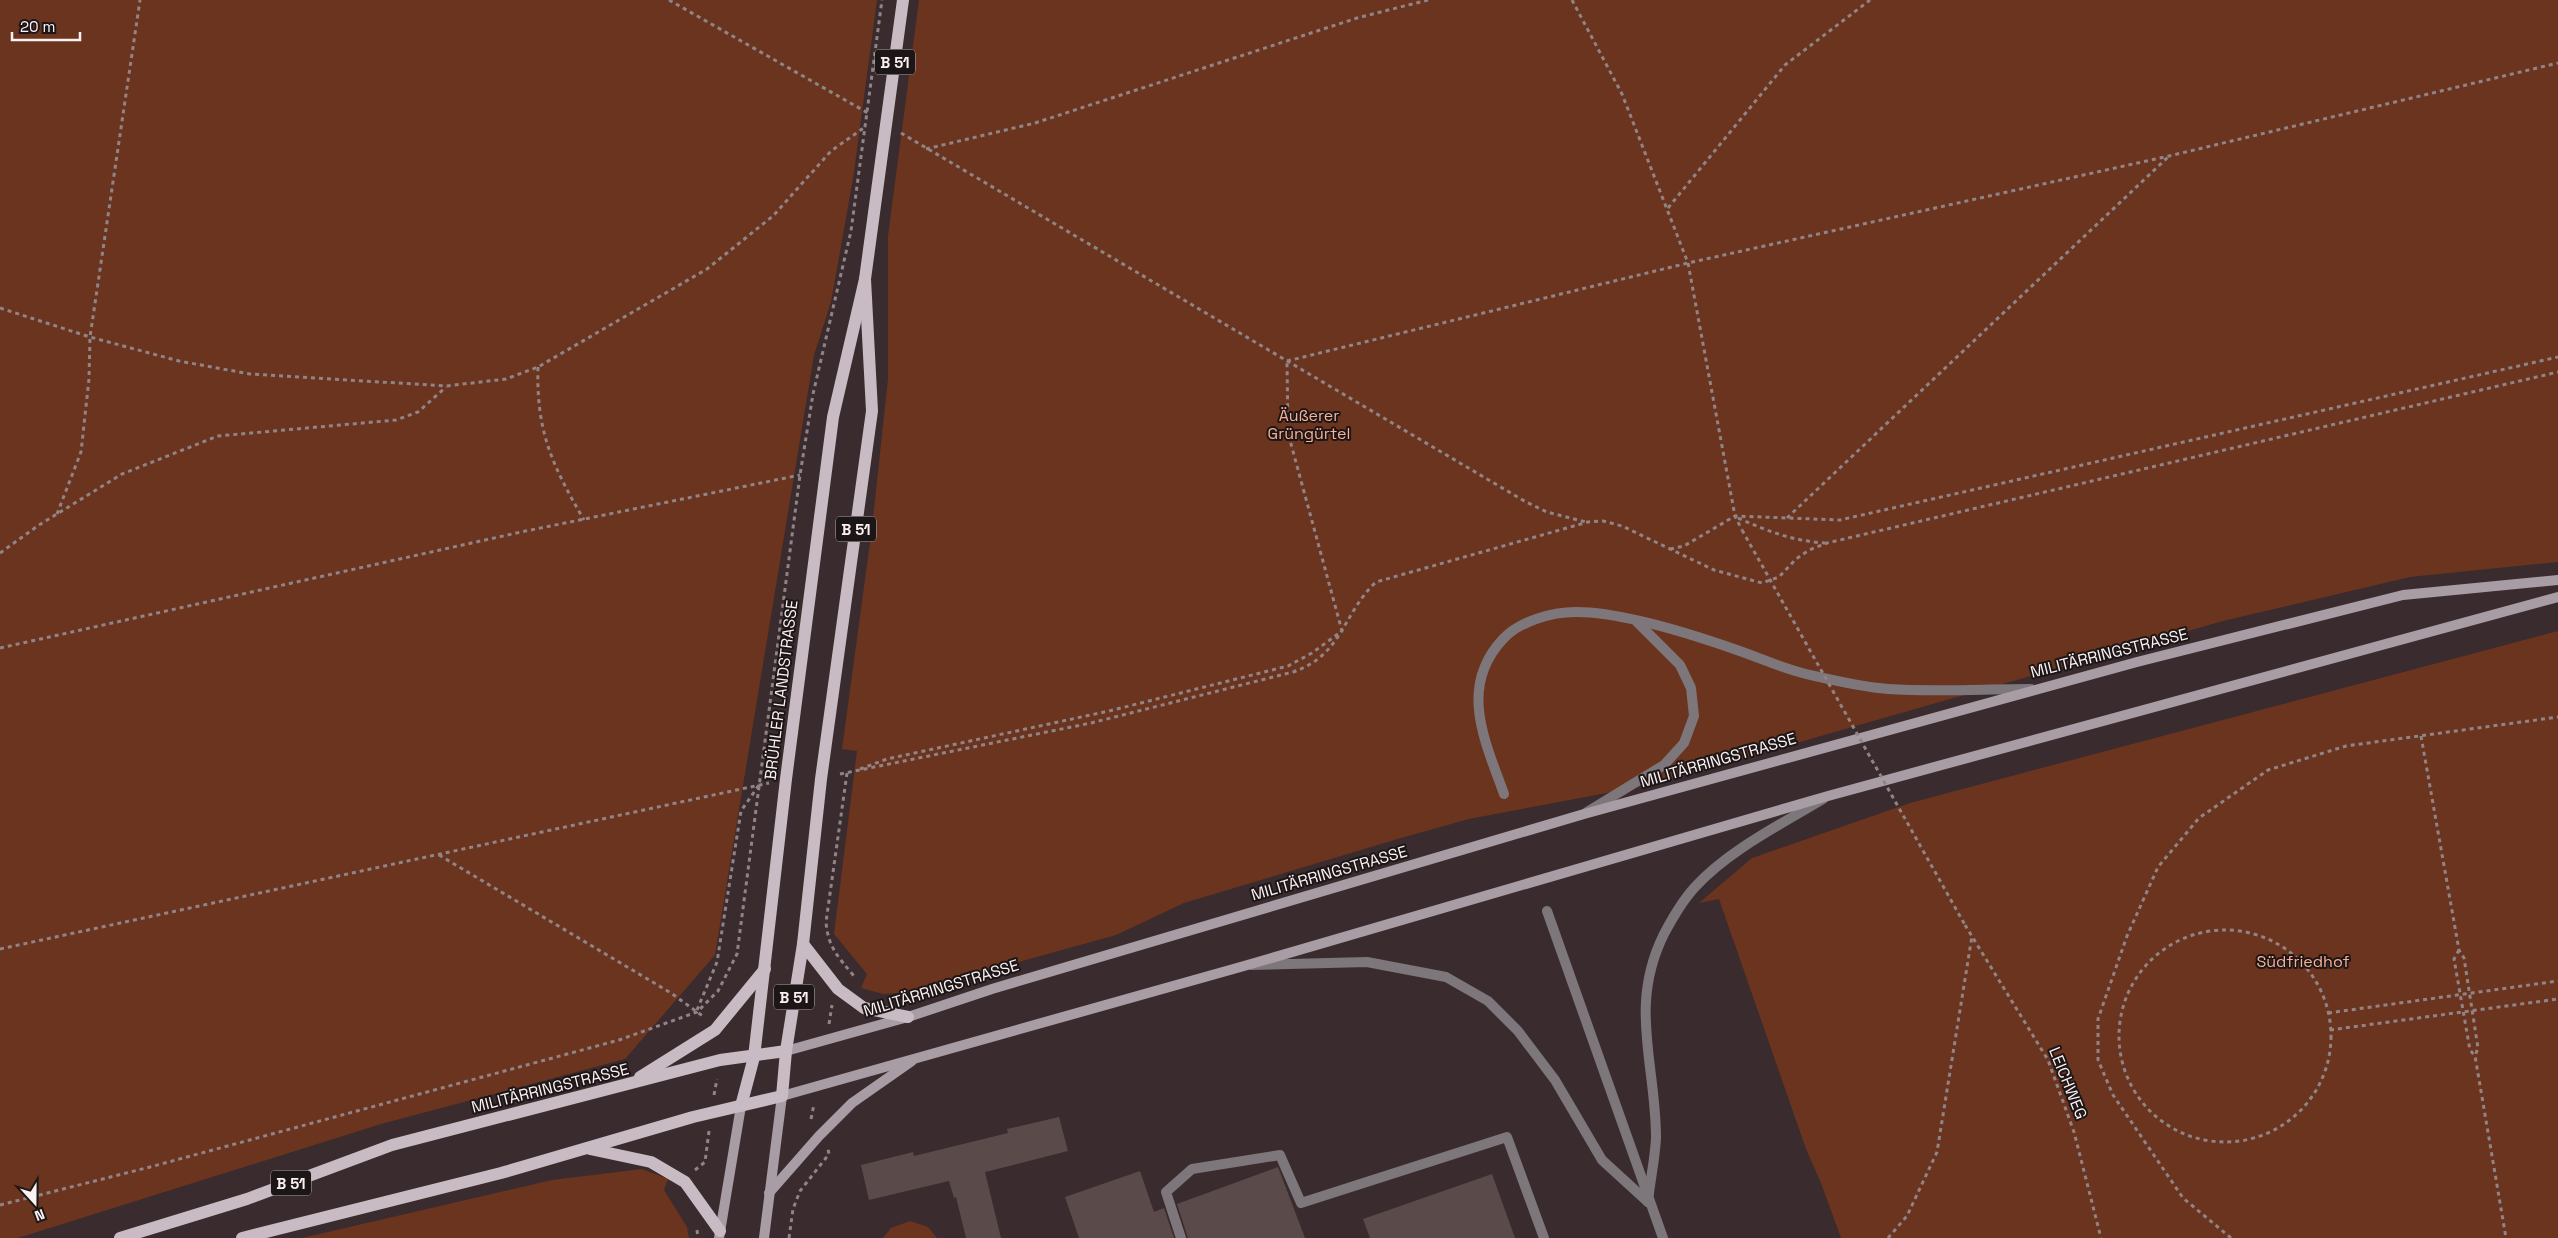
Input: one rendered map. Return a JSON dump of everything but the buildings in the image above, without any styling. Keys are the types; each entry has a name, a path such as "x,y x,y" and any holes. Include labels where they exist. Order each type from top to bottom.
{"main road":[{"name":"BRÜHLER LANDSTRASSE","path":"741,1106 754,1057 786,779 833,417 865,279 903,0"},
{"name":"BRÜHLER LANDSTRASSE","path":"782,1096 786,1051 803,944 823,769 872,411 865,279"},
{"name":"MILITÄRRINGSTRASSE","path":"120,1238 247,1199 392,1145 720,1060 754,1057 786,1051 908,1017 992,989 1584,814 2032,689 2402,595 2558,580"},
{"path":"242,1238 501,1173 693,1117 782,1096 1244,966 1828,796 2558,597"},
{"name":"B 51","path":"803,944 838,989 864,1008 908,1017"},
{"name":"B 51","path":"629,1084 715,1030 765,969"},
{"path":"769,1194 819,1136 852,1103 919,1056"},
{"path":"764,1238 782,1096"},
{"path":"719,1235 741,1106"},
{"path":"588,1148 651,1162 685,1182 719,1235"}],"lane":[{"path":"1504,794 1486,743 1478,711 1478,682 1491,652 1511,631 1542,617 1576,612 1637,621 1733,648 1804,674 1887,689 2032,689"},
{"path":"1584,814 1664,765 1684,743 1694,716 1691,688 1680,665 1637,621"},
{"path":"1648,1202 1656,1138 1645,1020 1646,985 1661,941 1675,912 1696,886 1716,868 1740,850 1828,796"},
{"path":"1547,911 1648,1202 1663,1238"},
{"path":"1244,966 1367,962 1446,977 1488,1001 1518,1031 1555,1080 1602,1160 1648,1202"},
{"path":"1181,1238 1166,1192 1192,1169 1280,1155 1301,1203 1507,1137 1544,1238"}],"path":[{"path":"57,514 81,452 89,379 90,337 140,0"},
{"path":"669,0 887,124 925,149 1526,502 1547,512 1588,522"},
{"path":"0,1205 169,1162 619,1040 696,1012 718,991 737,954 800,475 813,394 851,231 882,0"},
{"path":"925,149 1035,123 1357,18 1428,0"},
{"name":"LEICHWEG","path":"1572,0 1622,94 1688,263 1735,516 1965,925 2048,1060 2074,1132 2102,1238"},
{"path":"1668,208 1785,65 1870,0"},
{"path":"1287,361 1688,263 2169,156 2558,63"},
{"path":"0,308 90,337 179,360 250,374 446,386 506,380 538,367 708,269 773,216 831,150 865,126"},
{"path":"1787,518 2169,156"},
{"path":"1669,549 1684,546 1735,516 1840,520 2558,357"},
{"path":"1287,361 1288,432 1342,631"},
{"path":"538,367 537,399 543,436 565,487 584,520"},
{"path":"1342,631 1312,653 1288,666 1109,711 888,759 847,773 1091,722 1311,666 1326,654 1342,631 1367,591 1376,582 1588,522 1603,521 1622,526 1714,570 1762,583 1779,577 1796,559 1809,550 1827,543 2558,372"},
{"path":"0,553 57,514 122,474 218,436 396,420 418,412 446,386"},
{"path":"0,648 584,520 800,475"},
{"path":"1735,516 1783,537 1806,542 1827,543"},
{"path":"2230,1238 2182,1198 2113,1095 2098,1060 2098,1019 2127,936 2158,867 2199,818 2268,770 2346,746 2558,717"},
{"path":"2421,736 2459,950 2464,958 2470,993 2478,1048 2475,1056"},
{"path":"0,949 760,785"},
{"path":"696,1012 717,962 742,811 760,785"},
{"path":"438,855 671,993 696,1012"},
{"path":"2214,930 2252,932 2283,943 2305,964 2318,983 2328,1013 2331,1051 2325,1074 2315,1093 2297,1115 2276,1131 2244,1142 2215,1144 2169,1128 2134,1093 2119,1048 2124,1002 2134,978 2153,958 2185,938 2214,930"},
{"path":"1888,1238 1907,1216 1937,1152 1972,936"},
{"path":"2459,950 2454,960 2470,1050 2475,1056 2506,1238"},
{"path":"2328,1013 2558,981"},
{"path":"2330,1030 2558,999"},
{"path":"789,1238 794,1209 800,1192 829,1154 827,1144 819,1136"}],"green space":[{"path":"0,0 877,0 853,179 831,302 814,355 715,955 625,1059 381,1124 18,1238 0,1238"},
{"name":"Äußerer Grüngürtel","path":"919,0 2558,0 2558,562 2410,577 2223,621 1649,785 1469,819 1401,838 1184,903 1116,935 911,992 883,994 861,988 867,974 834,934 857,751 842,749 872,528 888,379 888,236"},
{"name":"Südfriedhof","path":"2558,631 2558,1238 1841,1238 1821,1183 1806,1149 1719,899 1699,903 1752,858 1910,803"},
{"path":"642,1169 668,1179 664,1190 687,1227 689,1238 302,1238 552,1180"},
{"path":"910,1221 928,1227 937,1238 883,1238 891,1228"}]}
